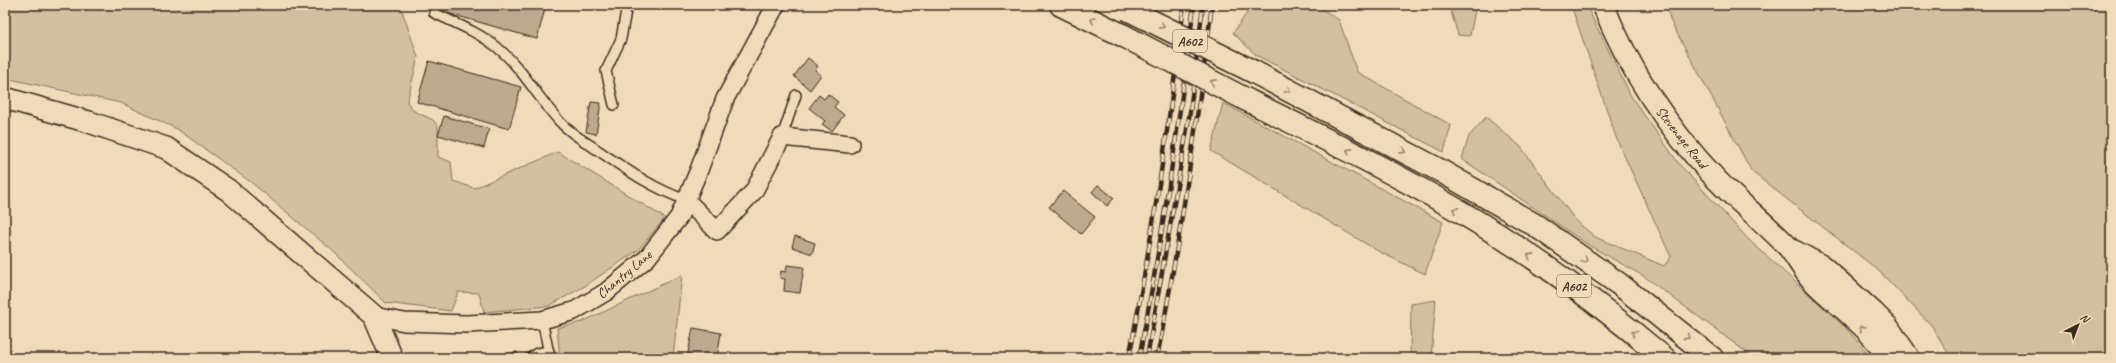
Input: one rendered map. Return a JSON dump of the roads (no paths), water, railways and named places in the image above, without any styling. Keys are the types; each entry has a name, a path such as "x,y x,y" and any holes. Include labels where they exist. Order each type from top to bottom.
{"main road":[{"name":"A602","path":"1061,5 1340,146 1479,222 1540,262 1595,301 1664,358"},
{"name":"A602","path":"1122,7 1254,72 1441,171 1535,225 1619,284 1712,358"}],"street":[{"name":"Chantry Lane","path":"374,316 404,322 467,324 542,320 574,311 606,292 647,258 679,217 725,99 776,5"},
{"name":"Stevenage Road","path":"1603,5 1626,58 1643,85 1685,143 1715,179 1789,248 1810,278 1863,328 1887,358"},
{"path":"5,98 90,122 166,148 228,190 374,316 392,358"},
{"path":"686,200 717,231 754,191 782,137 850,144"},
{"name":"Stevenage Road","path":"1789,248 1822,266 1873,312 1888,327 1909,358"}],"lane":[{"path":"436,5 434,13 480,36 496,47 515,64 560,123 573,134 641,179 672,195 686,200"},
{"path":"614,105 606,71 621,38 627,5"},
{"path":"782,137 796,95"},
{"path":"530,358 537,353 549,355 542,320"}],"railway":[{"path":"1129,358 1160,182 1184,5"},
{"path":"1139,358 1170,182 1194,5"},
{"path":"1147,358 1190,112 1203,5"},
{"path":"1157,358 1188,182 1212,5"}]}
